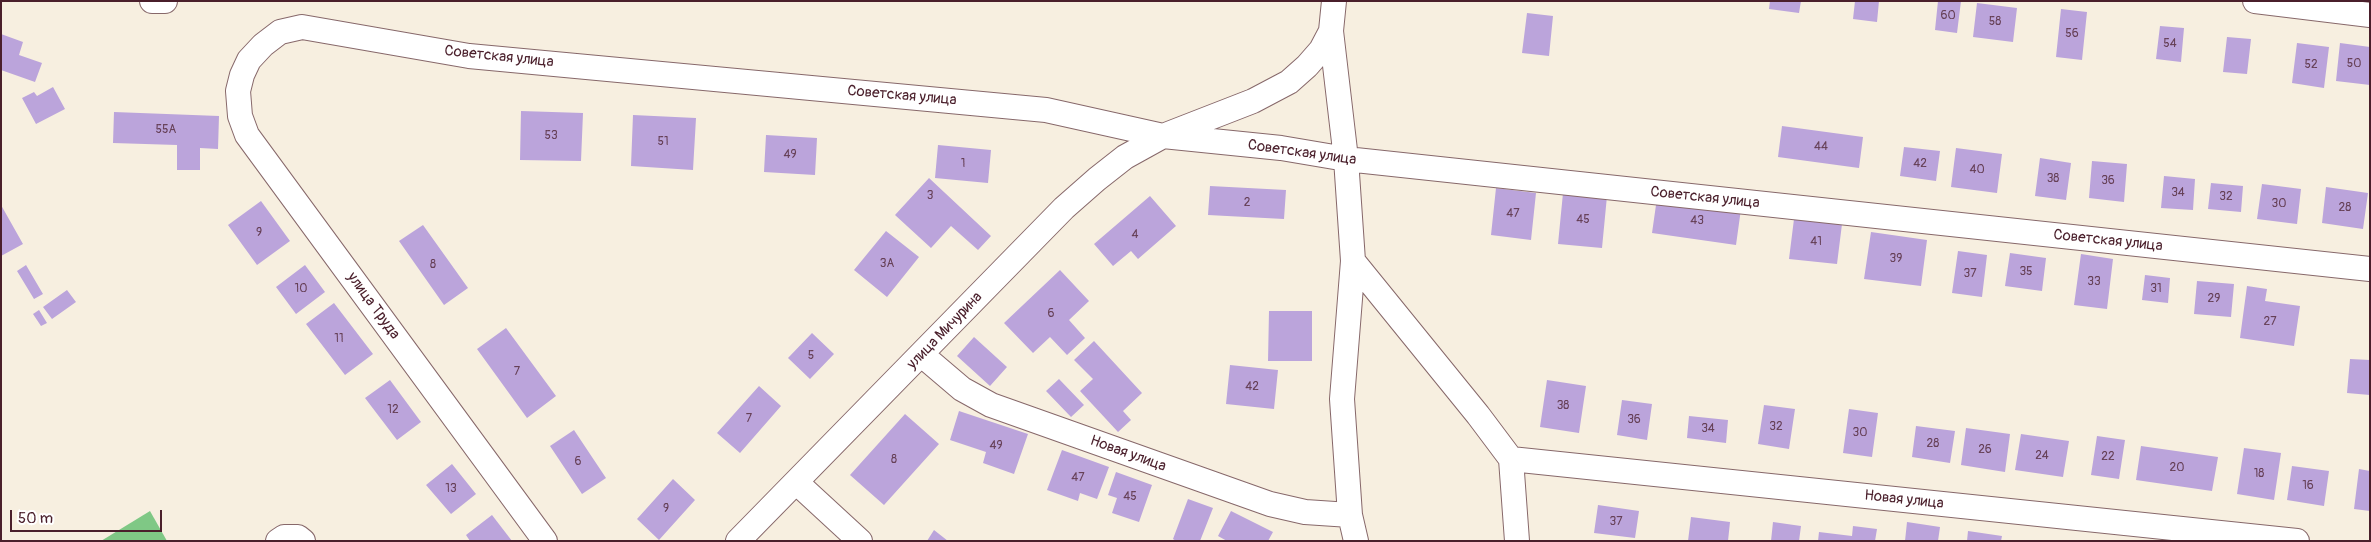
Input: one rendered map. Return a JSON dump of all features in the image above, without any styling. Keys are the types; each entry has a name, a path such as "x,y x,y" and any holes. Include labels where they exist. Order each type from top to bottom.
{"street":[{"path":"152,1 165,1"},
{"path":"1334,1 1331,31 1346,159 1353,261 1342,399 1350,515 1356,541"},
{"path":"2255,1 2370,15"},
{"name":"Советская улица","path":"249,60 263,45 280,32 302,27 469,56 1046,110 1163,136 1281,148 1346,159 2370,269"},
{"name":"улица Мичурина","path":"738,541 1064,208 1125,157 1163,136 1253,101 1289,82 1321,50 1331,31"},
{"name":"улица Труда","path":"249,60 242,75 238,91 240,116 247,135 545,541"},
{"path":"1353,261 1478,415 1510,460 1517,541"},
{"name":"Новая улица","path":"922,355 962,389 991,405 1270,504 1305,512 1350,515"},
{"name":"Новая улица","path":"1510,460 2297,541"},
{"path":"797,482 860,541"},
{"path":"278,541 284,537 298,537 303,541"}],"green space":[{"path":"150,511 167,541 101,541"}],"building":[{"path":"1770,1 1801,1 1799,13 1769,9"},
{"path":"1855,1 1879,1 1877,22 1853,19"},
{"path":"1938,1 1961,1 1957,33 1935,30"},
{"path":"1977,3 2017,8 2013,42 1973,37"},
{"path":"2061,9 2087,12 2082,60 2056,57"},
{"path":"1527,13 1553,16 1549,56 1522,53"},
{"path":"2160,26 2184,28 2181,62 2156,59"},
{"path":"1,34 23,42 19,55 42,63 35,82 1,70"},
{"path":"2227,37 2251,39 2247,74 2223,72"},
{"path":"2297,43 2329,47 2324,88 2292,83"},
{"path":"2340,43 2370,47 2370,85 2336,81"},
{"path":"53,87 65,109 36,124 22,98 34,92 37,96"},
{"path":"521,111 583,113 581,161 520,160"},
{"path":"114,112 219,116 218,149 200,148 200,170 177,170 177,145 113,143"},
{"path":"633,115 696,118 693,170 631,166"},
{"path":"1782,126 1863,137 1859,168 1778,157"},
{"path":"766,135 817,138 815,175 764,172"},
{"path":"938,145 991,150 988,183 935,178"},
{"path":"1904,147 1940,151 1936,181 1900,176"},
{"path":"1956,148 2002,154 1997,193 1951,187"},
{"path":"2040,158 2071,163 2066,200 2035,196"},
{"path":"2092,161 2127,164 2124,202 2089,198"},
{"path":"2164,176 2195,179 2193,210 2161,208"},
{"path":"929,178 991,236 978,250 951,226 931,248 895,215"},
{"path":"2211,183 2243,186 2241,212 2208,209"},
{"path":"2262,184 2301,189 2297,224 2257,219"},
{"path":"1210,186 1286,190 1284,219 1208,215"},
{"path":"2326,187 2368,193 2363,229 2322,223"},
{"path":"1496,188 1536,193 1531,240 1491,235"},
{"path":"1563,193 1607,196 1602,248 1558,244"},
{"path":"1150,196 1176,226 1138,259 1131,251 1113,266 1094,244"},
{"path":"1657,198 1741,209 1736,245 1652,233"},
{"path":"261,201 290,241 257,265 228,225"},
{"path":"1,205 23,244 1,256"},
{"path":"1794,219 1842,224 1837,264 1789,259"},
{"path":"423,225 468,288 444,305 399,241"},
{"path":"886,231 919,257 887,297 854,270"},
{"path":"1871,232 1927,240 1921,286 1864,279"},
{"path":"1958,251 1987,255 1982,297 1952,293"},
{"path":"2010,253 2046,258 2042,291 2005,286"},
{"path":"2081,254 2113,259 2107,309 2074,305"},
{"path":"26,265 43,294 34,299 17,271"},
{"path":"305,265 325,292 296,314 276,287"},
{"path":"1060,270 1089,301 1069,320 1085,338 1067,355 1050,337 1033,353 1004,323"},
{"path":"2145,275 2170,278 2168,303 2142,300"},
{"path":"2197,281 2234,284 2231,317 2194,314"},
{"path":"2247,286 2267,289 2265,301 2300,306 2294,346 2240,338"},
{"path":"67,290 76,302 52,319 43,307"},
{"path":"334,303 373,354 345,375 306,324"},
{"path":"39,310 47,323 41,326 33,314"},
{"path":"1269,311 1312,311 1312,361 1268,361"},
{"path":"506,328 556,396 527,418 477,349"},
{"path":"812,333 834,354 810,379 788,358"},
{"path":"974,337 1007,367 990,386 957,356"},
{"path":"1094,341 1142,393 1123,411 1131,420 1118,432 1080,391 1093,379 1074,360"},
{"path":"2350,359 2370,360 2370,395 2347,393"},
{"path":"1230,365 1278,370 1274,409 1226,404"},
{"path":"1059,379 1084,405 1071,417 1046,391"},
{"path":"390,380 421,422 397,440 365,398"},
{"path":"1547,380 1586,386 1579,433 1540,427"},
{"path":"759,386 781,406 740,453 717,433"},
{"path":"1622,400 1652,404 1647,440 1617,435"},
{"path":"1764,405 1795,409 1789,449 1758,444"},
{"path":"1849,409 1878,413 1872,457 1843,453"},
{"path":"959,411 1028,434 1014,474 983,463 986,452 950,440"},
{"path":"905,414 939,444 884,505 850,475"},
{"path":"1689,416 1728,420 1726,443 1687,438"},
{"path":"1916,426 1955,431 1950,463 1912,457"},
{"path":"1966,428 2010,434 2005,472 1961,465"},
{"path":"574,430 606,478 582,494 550,446"},
{"path":"2021,434 2069,441 2063,477 2015,470"},
{"path":"2097,436 2125,440 2119,479 2091,475"},
{"path":"2141,446 2218,457 2212,491 2136,480"},
{"path":"2244,448 2281,453 2274,500 2237,494"},
{"path":"1062,450 1109,467 1097,499 1080,493 1078,501 1047,490"},
{"path":"452,464 476,494 451,514 426,485"},
{"path":"2292,466 2329,471 2324,506 2287,500"},
{"path":"2359,469 2370,471 2370,511 2354,509"},
{"path":"1116,472 1152,485 1139,522 1112,513 1117,498 1108,495"},
{"path":"673,479 695,500 659,540 637,519"},
{"path":"1188,499 1213,508 1200,541 1176,541 1173,539"},
{"path":"1598,505 1639,511 1635,538 1594,533"},
{"path":"1231,511 1273,532 1268,541 1227,541 1218,536"},
{"path":"492,515 512,541 470,541 466,535"},
{"path":"1691,517 1730,522 1728,541 1688,541"},
{"path":"1773,522 1801,526 1799,541 1771,541"},
{"path":"1907,522 1940,527 1938,541 1905,541"},
{"path":"1853,526 1877,529 1875,541 1818,541 1819,532 1852,536"},
{"path":"934,530 948,541 927,541"},
{"path":"1968,531 2002,536 2001,541 1967,541"}]}
